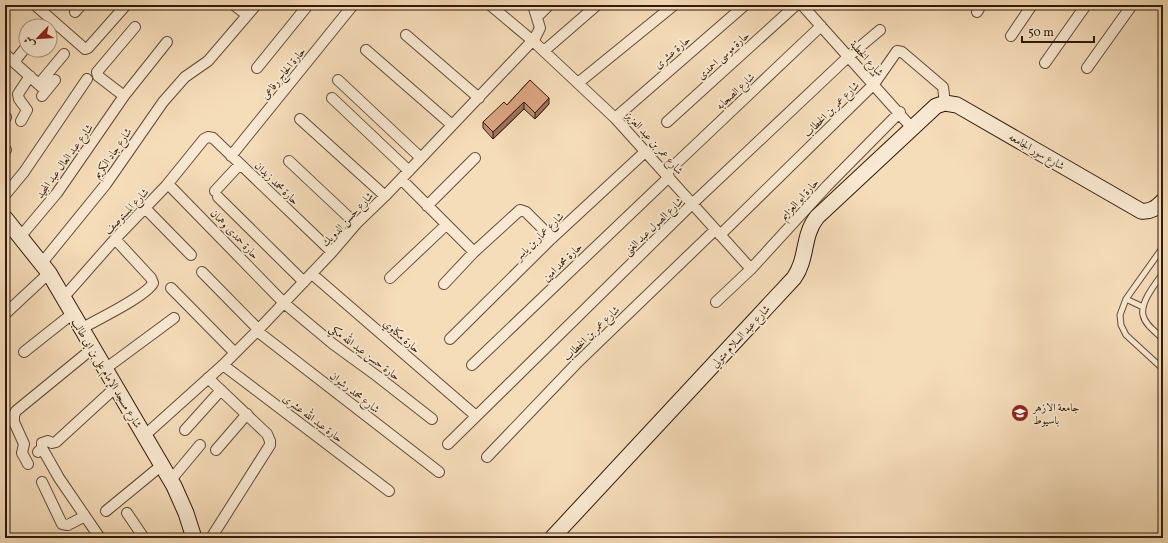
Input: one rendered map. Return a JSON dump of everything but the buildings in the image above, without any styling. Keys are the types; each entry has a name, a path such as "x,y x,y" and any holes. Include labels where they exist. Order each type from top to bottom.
{"street":[{"path":"35,5 85,49 88,48 126,5"},
{"path":"234,5 247,15"},
{"name":"شارع جاد الكريم","path":"5,314 45,268 167,97 185,77 208,62 256,5"},
{"path":"257,68 308,5"},
{"name":"حارة الحاج رفاعى","path":"231,156 353,5"},
{"name":"شارع عمر بن عبد العزيز","path":"490,5 533,41 615,118 751,269"},
{"name":"شارع حسن الدويك","path":"144,436 258,330 312,274 356,224 409,171 533,41 540,31 533,5"},
{"path":"537,17 549,5"},
{"path":"544,51 597,5"},
{"path":"578,83 674,5"},
{"name":"حارة عشرى","path":"615,118 745,5"},
{"name":"حارة موسى احمدى","path":"667,122 796,5"},
{"name":"شارع الخطبة","path":"802,5 900,112 912,128"},
{"path":"1010,36 1032,5"},
{"path":"1045,63 1086,5"},
{"path":"1087,68 1132,5"},
{"name":"شارع الصحابه","path":"667,175 821,26"},
{"path":"124,96 98,76 97,72 135,27"},
{"name":"شارع الصول عبد الغنى","path":"448,444 692,204 849,56 880,30"},
{"path":"406,34 479,98"},
{"name":"شارع عبد العال عبد المجيد","path":"20,237 57,193 124,96 167,42"},
{"path":"366,50 452,125"},
{"name":"شارع عمر بن الخطاب","path":"487,457 576,364 718,233 874,84 895,52 899,51 943,87 945,103"},
{"path":"5,54 30,76 42,90"},
{"path":"42,90 64,54"},
{"path":"14,62 18,57"},
{"path":"21,121 27,109 19,99 18,94 30,76"},
{"path":"5,195 24,172 87,79"},
{"path":"42,90 55,80"},
{"path":"338,80 421,158"},
{"path":"332,98 409,171"},
{"path":"912,128 936,106 945,103"},
{"name":"شارع سور الجامعه","path":"945,103 957,106 1141,211 1148,212 1155,209 1163,201"},
{"name":"حارة ابو العزايم","path":"716,302 751,269 827,186 900,112"},
{"path":"300,119 384,196"},
{"name":"شارع عبد السلام متولي","path":"552,538 794,278 803,260 807,233 817,217 912,128"},
{"name":"حارة محمد زيدان","path":"204,139 208,137 213,138 332,252"},
{"name":"شارع المستوصف","path":"63,298 115,239 168,184 204,139"},
{"name":"شارع عمار بن ياسر","path":"450,339 552,238 646,151"},
{"path":"427,206 475,158"},
{"path":"289,161 356,224"},
{"path":"240,164 216,194 304,282"},
{"name":"حارة محمد امين","path":"472,365 667,175"},
{"path":"401,179 474,252"},
{"name":"حارة حمدى وهمان","path":"168,184 284,303"},
{"path":"145,208 191,255"},
{"path":"444,284 474,252 520,210 526,212 552,238"},
{"name":"شارع مسجد الإمام على بن ابى طالب","path":"5,218 45,268 93,348 162,465 186,513 194,538"},
{"path":"390,278 446,224"},
{"path":"81,329 152,287 153,282 151,278 115,239"},
{"name":"شارع محمد رشوان","path":"202,272 258,330 439,472"},
{"name":"حارة مكاوي","path":"312,274 476,416"},
{"path":"171,288 234,352"},
{"name":"حارة حسن عبد الله مكي","path":"284,303 333,344 432,419"},
{"path":"24,352 72,314"},
{"path":"105,369 174,318"},
{"path":"28,464 22,452 24,444 14,422 14,415 16,411 93,348"},
{"name":"حارة عبد الله عشرى","path":"223,364 389,491"},
{"path":"208,378 268,434 270,441 270,445 211,538"},
{"path":"100,538 40,450 42,443 45,441 52,443 56,442 116,388"},
{"path":"186,430 221,390"},
{"path":"216,450 247,414"},
{"path":"170,481 200,445"},
{"path":"106,511 162,465"},
{"path":"42,482 62,524 68,525 85,516"},
{"path":"127,513 144,538"}],"lane":[{"path":"1163,247 1161,253 1126,299 1120,314 1121,326 1126,335 1163,369"},
{"path":"1163,273 1150,291 1142,307 1143,316 1150,327 1163,339"},
{"path":"1126,299 1142,307"}],"place":[{"name":"جامعة الازهر باسيوط","path":"1020,413"}]}
